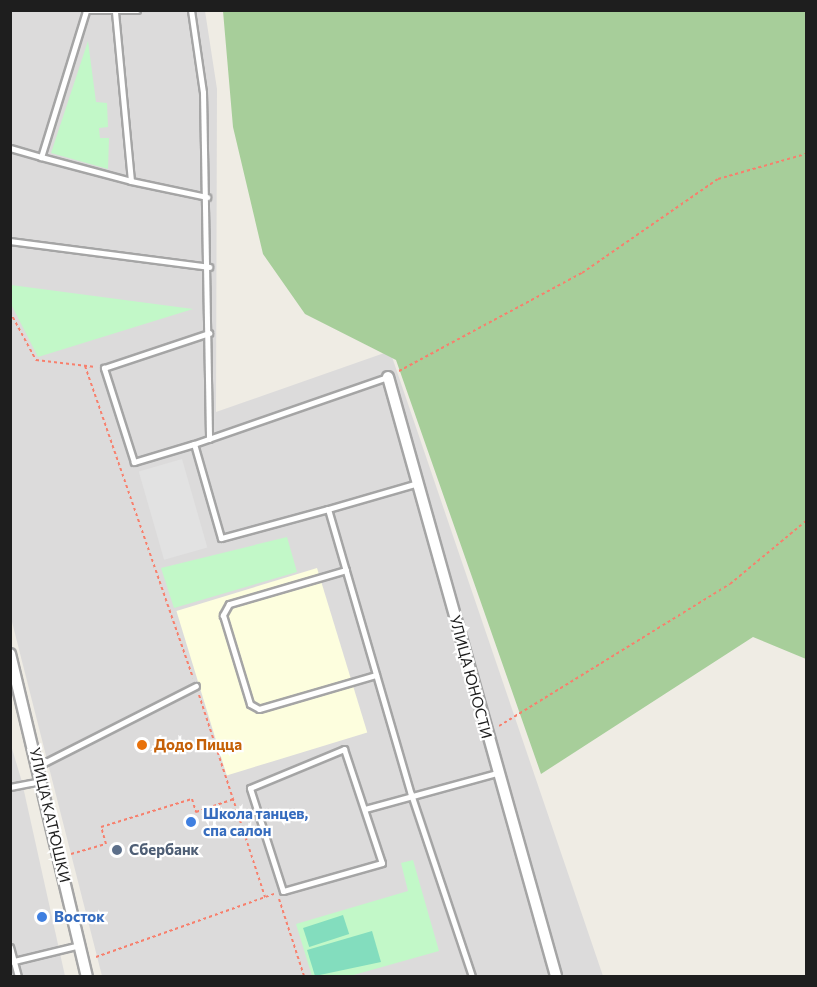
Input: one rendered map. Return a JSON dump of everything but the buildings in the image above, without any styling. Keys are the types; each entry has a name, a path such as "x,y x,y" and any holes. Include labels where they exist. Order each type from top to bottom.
{"street":[{"name":"УЛИЦА ЮНОСТИ","path":"388,376 486,734 556,976"},
{"name":"УЛИЦА КАТЮШКИ","path":"10,654 87,976"}],"lane":[{"path":"41,157 85,11 116,13 137,10"},
{"path":"192,10 203,92 209,267 209,439"},
{"path":"116,13 131,182"},
{"path":"10,148 131,182 207,197"},
{"path":"10,241 209,267"},
{"path":"209,333 104,368 134,462 209,439 388,376"},
{"path":"194,444 221,537 418,483"},
{"path":"328,509 411,794 472,976"},
{"path":"346,570 229,604 223,615 250,704 259,709 376,675"},
{"path":"38,766 196,686"},
{"path":"344,749 382,863 280,892 250,788 344,749"},
{"path":"365,809 411,794 497,773"},
{"path":"10,787 42,781"},
{"path":"12,961 80,945"},
{"path":"10,947 18,976"}],"path":[{"path":"388,376 582,273 718,179 807,154"},
{"path":"10,312 36,360 104,368"},
{"path":"85,366 196,686 265,897"},
{"path":"486,734 730,584 807,520"},
{"path":"60,857 106,844 101,827 192,799 196,812 234,799"},
{"path":"83,961 280,892 304,976"}],"shaded area":[{"path":"10,11 205,11 217,89 216,412 390,351 603,976 102,976 11,618"},
{"path":"182,459 207,547 164,560 139,471"},
{"path":"317,568 367,732 227,775 176,611"},
{"path":"10,742 22,782 65,976 11,976"}],"green space":[{"path":"223,11 806,11 806,659 753,637 541,774 396,360 305,314 263,254 233,127"},
{"path":"88,41 96,102 107,103 108,127 99,128 100,138 109,138 108,169 51,153"},
{"path":"11,285 193,309 38,357 11,304"},
{"path":"287,537 297,572 174,608 161,568"},
{"path":"413,860 439,951 350,976 312,976 296,924 408,891 401,863"},
{"path":"343,915 349,934 309,947 303,928"},
{"path":"372,931 381,962 315,976 307,950"}],"place":[{"name":"Додо Пицца","path":"142,745"},
{"name":"Школа танцев, спа салон","path":"191,822"},
{"name":"Сбербанк","path":"117,850"},
{"name":"Восток","path":"42,917"}]}
